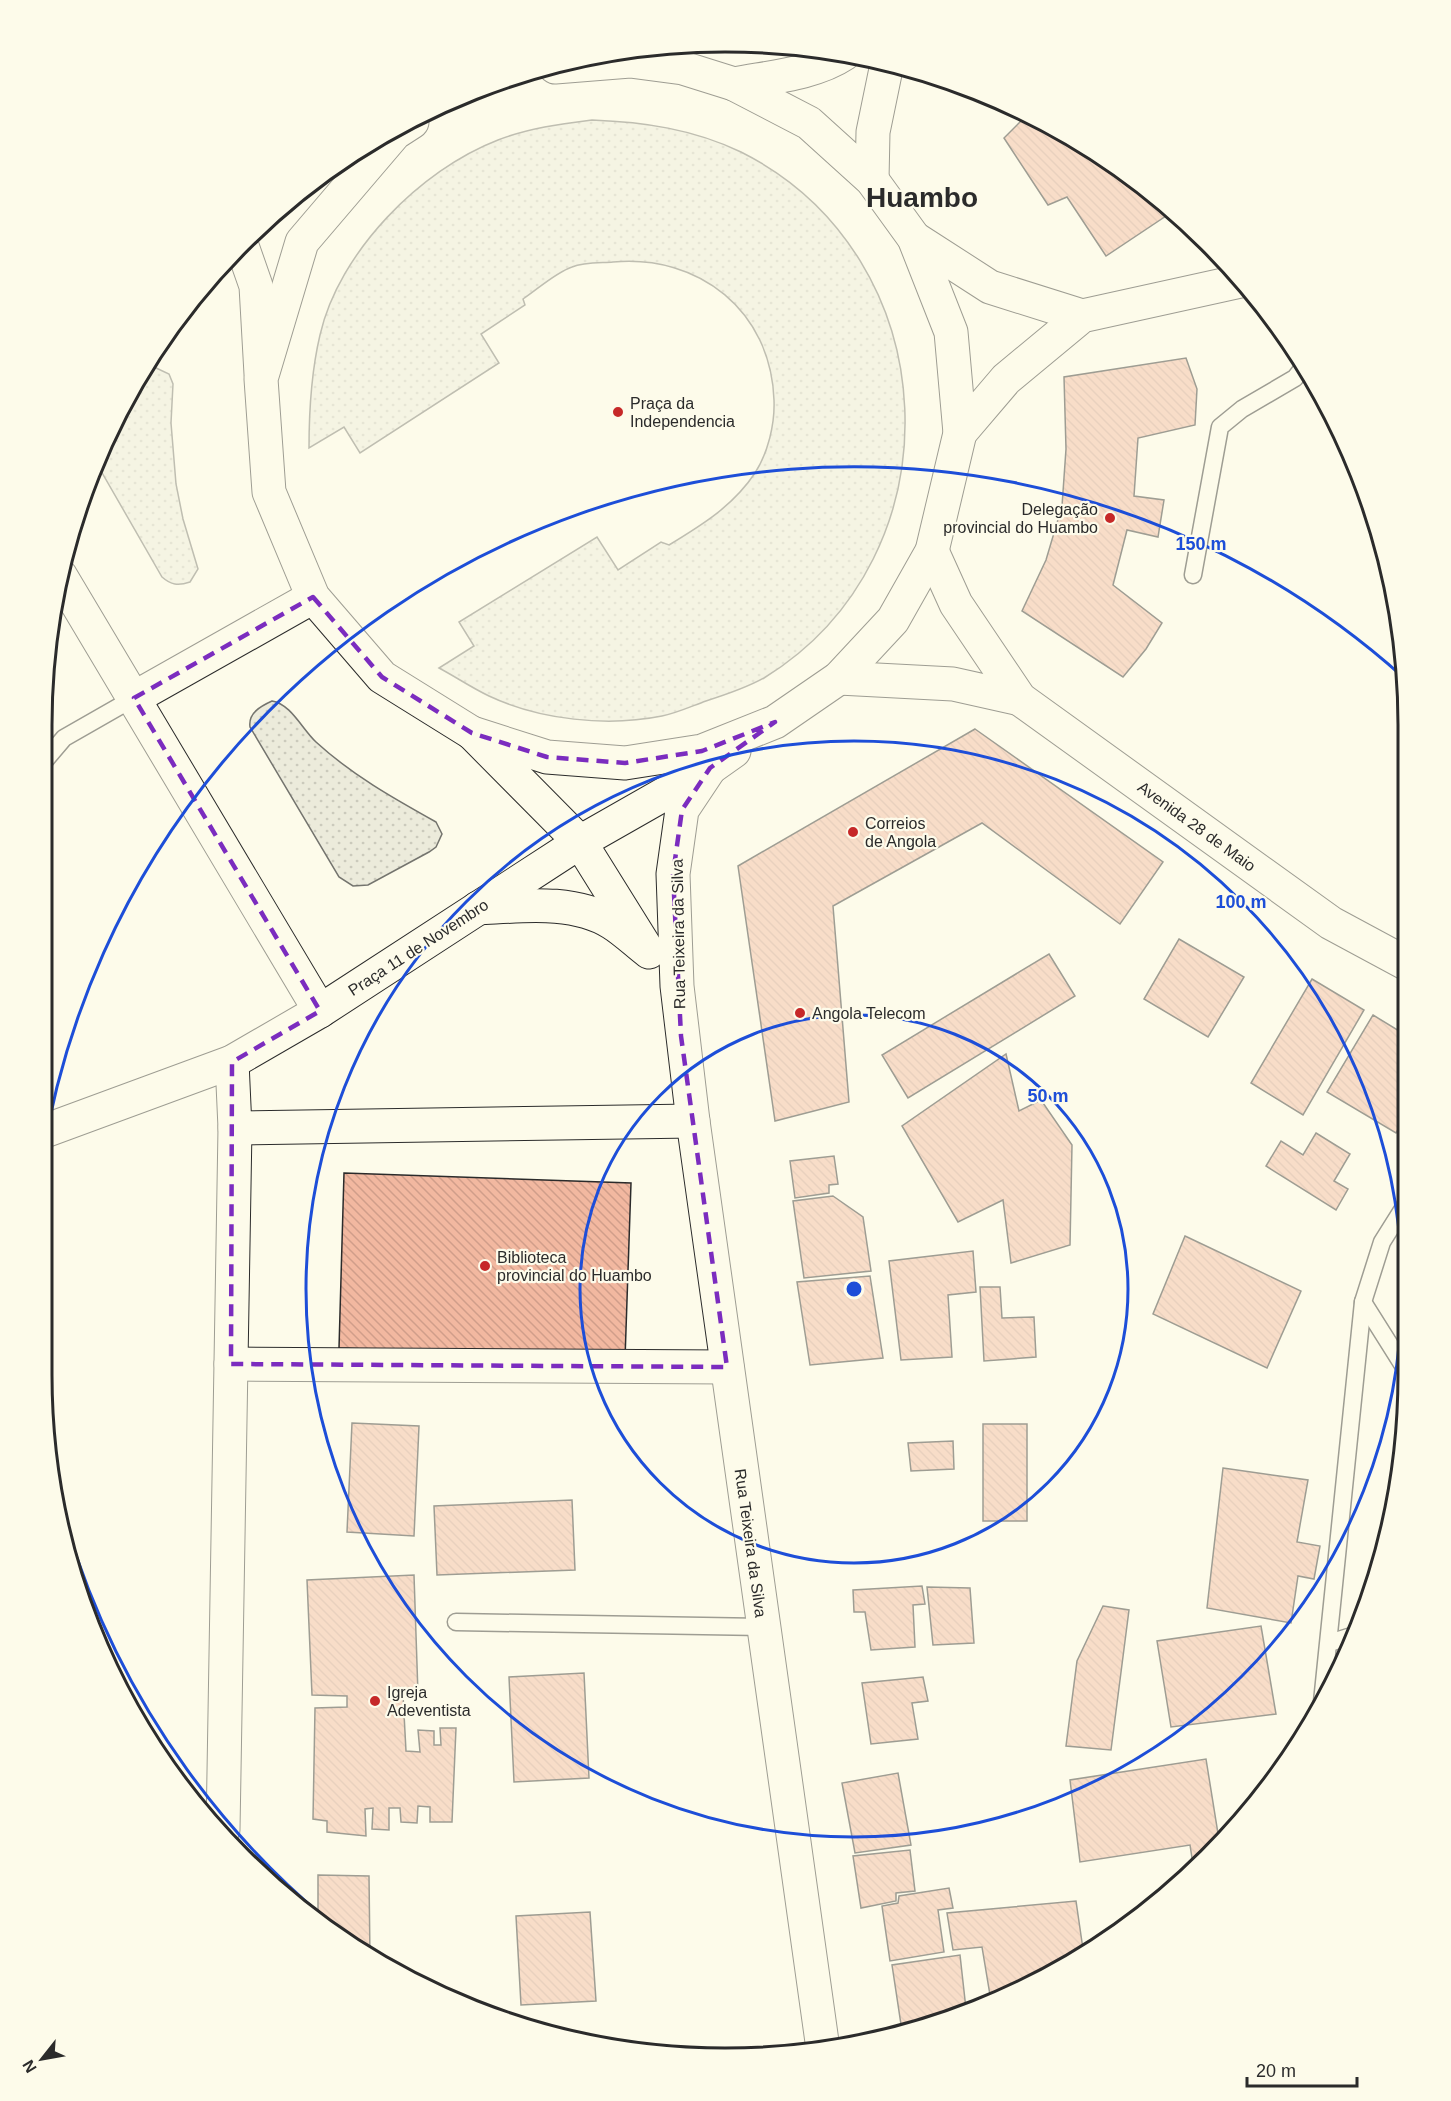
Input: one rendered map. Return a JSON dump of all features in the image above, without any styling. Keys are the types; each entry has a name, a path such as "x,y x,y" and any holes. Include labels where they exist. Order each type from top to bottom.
{"street":[{"name":"Praça 11 de Novembro","path":"52,1128 232,1062 320,1011 580,842 710,768 839,678 893,620 932,551 960,433 951,332 914,238 872,180 809,123 734,84 683,68 634,59"},
{"path":"734,84 804,70 833,61"},
{"path":"872,180 873,132 885,72"},
{"name":"Praça 11 de Novembro","path":"378,150 302,242 261,379 269,492 313,597 382,677 471,733 547,757 625,763 702,751 775,722"},
{"path":"914,238 990,287 1082,316"},
{"path":"246,255 256,286 261,379"},
{"path":"960,433 1006,379 1082,316 1232,283"},
{"path":"932,551 956,604 1020,699"},
{"path":"67,586 320,1011"},
{"path":"134,698 313,597"},
{"path":"839,678 953,684 1020,699"},
{"name":"Avenida 28 de Maio","path":"1020,699 1331,923 1398,959"},
{"name":"Rua Teixeira da Silva","path":"471,733 580,842 649,952 681,1036"},
{"name":"Rua Teixeira da Silva","path":"710,768 682,810 673,874 681,1036 821,2042"},
{"path":"476,908 529,906 571,908 612,922 649,952"},
{"path":"223,1822 235,1128 232,1062"},
{"path":"235,1128 693,1121"},
{"path":"231,1364 727,1367"}],"lane":[{"path":"1193,575 1220,427 1242,409 1295,378 1298,373"},
{"path":"52,752 63,738 134,698"},
{"path":"1324,1681 1354,1370 1363,1302 1382,1242 1398,1217"},
{"path":"1363,1302 1398,1358"},
{"path":"456,1622 763,1627"},
{"path":"1329,1643 1345,1638"}],"highlighted area":[{"path":"313,597 382,677 472,733 547,757 625,763 702,751 775,722 710,768 682,810 673,874 681,1036 727,1367 231,1364 232,1062 320,1011 134,698"}],"shaded area":[{"path":"592,120 668,128 723,144 741,152 810,199 860,261 892,332 905,408 899,485 873,559 828,625 764,678 750,685 668,715 619,721 574,719 530,711 476,690 439,668 474,646 459,622 597,537 618,570 661,542 669,545 693,530 727,505 746,485 760,465 767,447 772,428 774,400 770,368 760,340 744,315 725,295 701,279 674,268 644,262 593,263 572,267 559,273 523,299 525,305 481,334 499,363 360,453 344,427 309,448 314,363 330,304 345,274 364,245 387,218 412,193 440,171 498,140 521,132"},
{"path":"156,368 169,374 173,384 171,423 176,484 183,519 198,569 190,582 182,584 168,582 162,577 102,473 122,428"},
{"path":"272,701 291,712 316,742 344,765 389,795 436,822 442,834 436,847 368,885 353,886 339,877 250,727 253,714"}],"building":[{"path":"1021,121 1023,122 1099,166 1165,217 1106,256 1067,197 1048,205 1004,138"},
{"name":"Delegação provincial do Huambo","path":"1186,358 1197,389 1195,425 1138,438 1134,496 1164,500 1158,537 1127,530 1113,585 1162,623 1146,649 1123,677 1022,611 1046,560 1062,506 1066,449 1064,377"},
{"name":"Angola Telecom","path":"975,729 1163,862 1120,924 982,823 833,906 849,1102 775,1121 738,866"},
{"path":"1179,939 1244,977 1208,1037 1144,999"},
{"path":"1049,954 1075,996 908,1098 882,1055"},
{"path":"1312,979 1364,1010 1303,1115 1251,1083"},
{"path":"1373,1015 1398,1030 1398,1130 1396,1133 1327,1092"},
{"path":"1006,1054 1019,1111 1041,1100 1072,1145 1070,1245 1011,1263 1003,1200 958,1222 902,1126"},
{"path":"1316,1133 1350,1154 1334,1181 1348,1189 1336,1210 1266,1166 1281,1141 1303,1155"},
{"path":"834,1156 838,1184 829,1185 829,1193 795,1198 790,1161"},
{"name":"Biblioteca provincial do Huambo","path":"344,1173 631,1183 625,1359 339,1348"},
{"path":"833,1196 863,1217 871,1271 804,1278 793,1201"},
{"path":"1185,1236 1301,1291 1267,1368 1153,1314"},
{"path":"973,1251 976,1292 948,1295 952,1357 901,1360 889,1261"},
{"path":"870,1276 883,1358 810,1365 797,1282"},
{"path":"980,1287 1000,1287 1002,1318 1034,1317 1036,1357 984,1361"},
{"path":"352,1423 419,1426 414,1536 347,1532"},
{"path":"983,1424 1027,1424 1027,1521 983,1521"},
{"path":"953,1441 954,1469 911,1471 908,1443"},
{"path":"1223,1468 1308,1480 1297,1542 1320,1546 1314,1579 1298,1576 1291,1623 1207,1608"},
{"path":"572,1500 575,1570 437,1575 434,1506"},
{"name":"Igreja Adeventista","path":"414,1575 418,1694 403,1695 406,1751 420,1752 418,1730 434,1731 434,1745 441,1745 440,1728 456,1728 452,1822 430,1822 430,1807 418,1806 417,1823 401,1822 400,1808 389,1808 389,1830 372,1829 373,1808 365,1809 366,1836 327,1832 327,1821 313,1819 315,1708 347,1707 347,1696 312,1695 307,1580"},
{"path":"922,1586 925,1604 913,1605 915,1647 871,1650 865,1612 854,1612 853,1590"},
{"path":"927,1587 970,1588 974,1643 933,1645"},
{"path":"1103,1606 1129,1610 1111,1750 1066,1746 1077,1661"},
{"path":"1261,1626 1276,1714 1171,1727 1157,1641"},
{"path":"584,1673 589,1778 514,1782 509,1677"},
{"path":"923,1677 928,1701 912,1703 918,1739 871,1744 862,1683"},
{"path":"1206,1759 1218,1833 1192,1859 1190,1845 1080,1862 1070,1780"},
{"path":"898,1773 911,1845 855,1853 842,1783"},
{"path":"910,1850 915,1891 896,1893 896,1901 861,1908 853,1856"},
{"path":"318,1875 369,1876 370,1946 352,1935 318,1910"},
{"path":"949,1888 953,1908 938,1910 944,1952 890,1961 882,1906 898,1903 899,1896"},
{"path":"1076,1901 1082,1945 1023,1979 990,1994 982,1947 953,1950 947,1913"},
{"path":"590,1912 596,2001 521,2005 516,1916"},
{"path":"960,1955 965,2004 901,2026 892,1965"}],"place":[{"name":"Praça da Independencia","path":"618,412"},
{"name":"Delegação provincial do Huambo","path":"1110,518"},
{"name":"Correios de Angola","path":"853,832"},
{"name":"Angola Telecom","path":"800,1013"},
{"name":"Biblioteca provincial do Huambo","path":"485,1266"},
{"name":"Igreja Adeventista","path":"375,1701"}],"district":[{"name":"Huambo","path":"922,197"}]}
